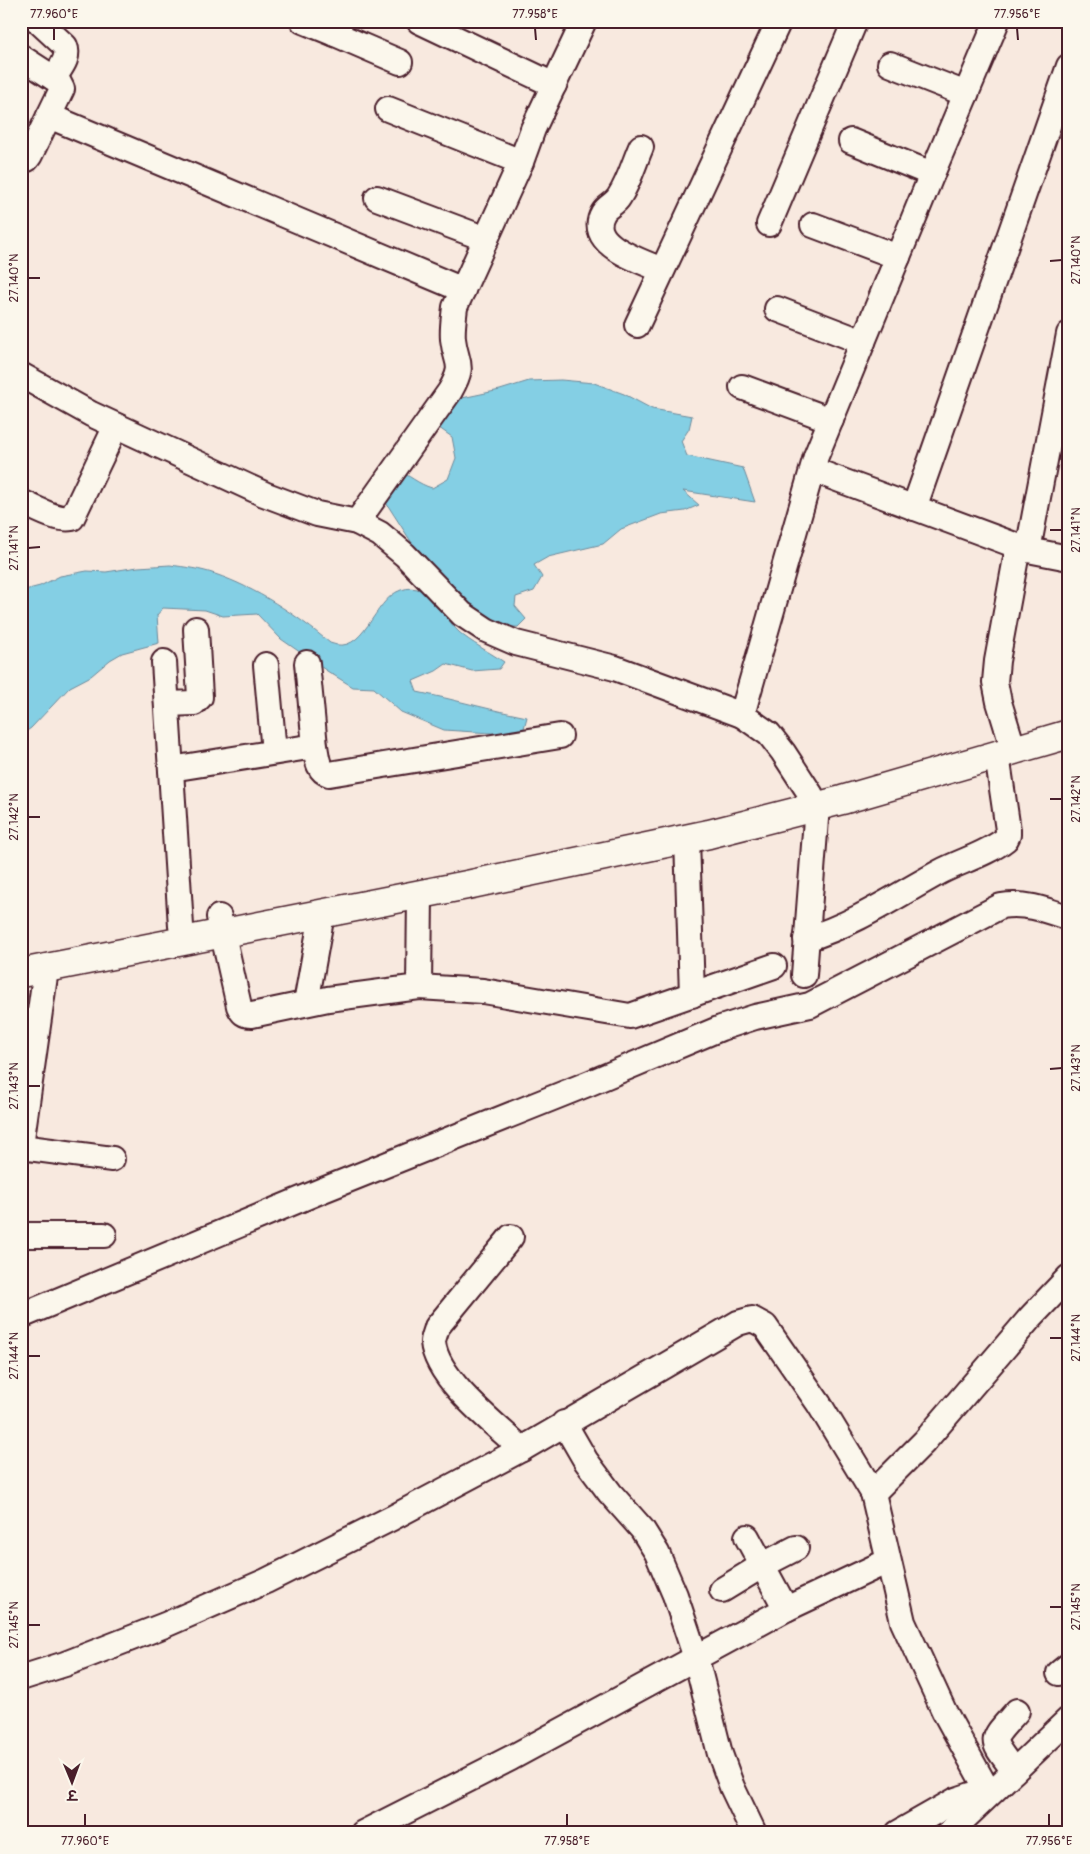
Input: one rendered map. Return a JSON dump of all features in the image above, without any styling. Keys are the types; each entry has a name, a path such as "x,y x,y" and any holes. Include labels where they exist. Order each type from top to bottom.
{"main road":[{"path":"1003,747 1069,720"},
{"path":"21,958 181,926 221,926 322,914 687,839 1003,747 1069,734"},
{"path":"33,971 520,855 814,801"}],"street":[{"path":"38,21 68,51 67,58 54,78"},
{"path":"303,21 338,28 400,62"},
{"path":"419,21 554,86"},
{"path":"637,325 779,21"},
{"path":"769,224 856,21"},
{"path":"742,715 816,456 932,174 998,21"},
{"path":"357,522 457,379 460,364 453,340 455,307 554,86 578,23"},
{"path":"21,57 54,78 61,85 62,90 30,155 27,159 21,160"},
{"path":"890,64 966,94"},
{"path":"914,508 1069,66"},
{"path":"388,109 521,162"},
{"path":"49,116 463,290"},
{"path":"851,141 932,174"},
{"path":"641,147 620,196 603,213 600,230 602,236 611,246 662,270"},
{"path":"377,198 486,239"},
{"path":"813,225 898,257"},
{"path":"776,309 863,342"},
{"path":"806,940 832,932 854,921 942,871 1006,839 1008,835 1003,747 999,702 995,682 997,661 1069,334"},
{"path":"21,375 91,414 291,505 318,514 357,522 380,534 399,550 462,614 486,630 516,643 615,668 742,715 769,734 783,752 814,801 804,974"},
{"path":"742,387 832,420"},
{"path":"21,502 60,518 72,518 116,426"},
{"path":"813,470 1023,549 1069,558"},
{"path":"167,704 194,703 200,697 196,629"},
{"path":"164,662 181,926"},
{"path":"307,663 316,746 321,769 329,774 560,736"},
{"path":"266,665 274,752"},
{"path":"171,769 316,746"},
{"path":"687,839 692,995"},
{"path":"420,894 420,987"},
{"path":"21,1316 322,1190 721,1028 755,1017 810,1005 1001,906 1031,905 1069,918"},
{"path":"306,1003 322,914"},
{"path":"221,926 239,1006 246,1015 328,999 420,987 483,991 630,1016 774,966"},
{"path":"33,971 21,1146 112,1159"},
{"path":"21,1235 104,1235"},
{"path":"511,1237 437,1327 433,1341 439,1361 453,1383 479,1411 522,1449"},
{"path":"873,1493 924,1442 1030,1318 1069,1277"},
{"path":"21,1678 65,1664 165,1625 266,1581 392,1518 522,1449 738,1323 752,1319 765,1326 819,1404 873,1493 903,1622 944,1711 989,1793"},
{"path":"564,1423 586,1461 610,1493 642,1529 656,1553 675,1595 696,1658 720,1754 732,1787 754,1833"},
{"path":"747,1536 786,1609"},
{"path":"722,1590 763,1565 796,1548"},
{"path":"363,1833 512,1758 617,1699 786,1609 888,1561"},
{"path":"1014,1771 994,1741 995,1735 1017,1711"},
{"path":"949,1833 1069,1719"},
{"path":"898,1833 956,1800 971,1795 989,1793"}],"water":[{"path":"561,380 594,383 624,394 652,409 692,416 689,429 681,441 687,456 743,468 755,502 683,491 699,505 685,511 661,514 621,529 603,544 548,557 534,565 542,577 534,591 516,597 515,606 526,619 518,627 499,627 479,621 432,574 383,498 396,469 432,488 448,479 456,458 452,437 432,423 462,398 500,390 529,381"},
{"path":"170,565 210,572 246,587 276,603 330,643 342,645 352,642 360,635 391,596 401,590 411,588 420,590 428,594 459,632 504,662 499,669 472,671 446,664 436,671 413,681 417,692 527,717 523,732 506,734 444,730 401,712 374,688 353,687 327,671 281,639 257,614 223,616 205,610 163,608 157,615 159,643 122,653 110,660 91,676 70,687 31,728 21,735 21,591 40,586 60,576 87,571 106,572"}]}
